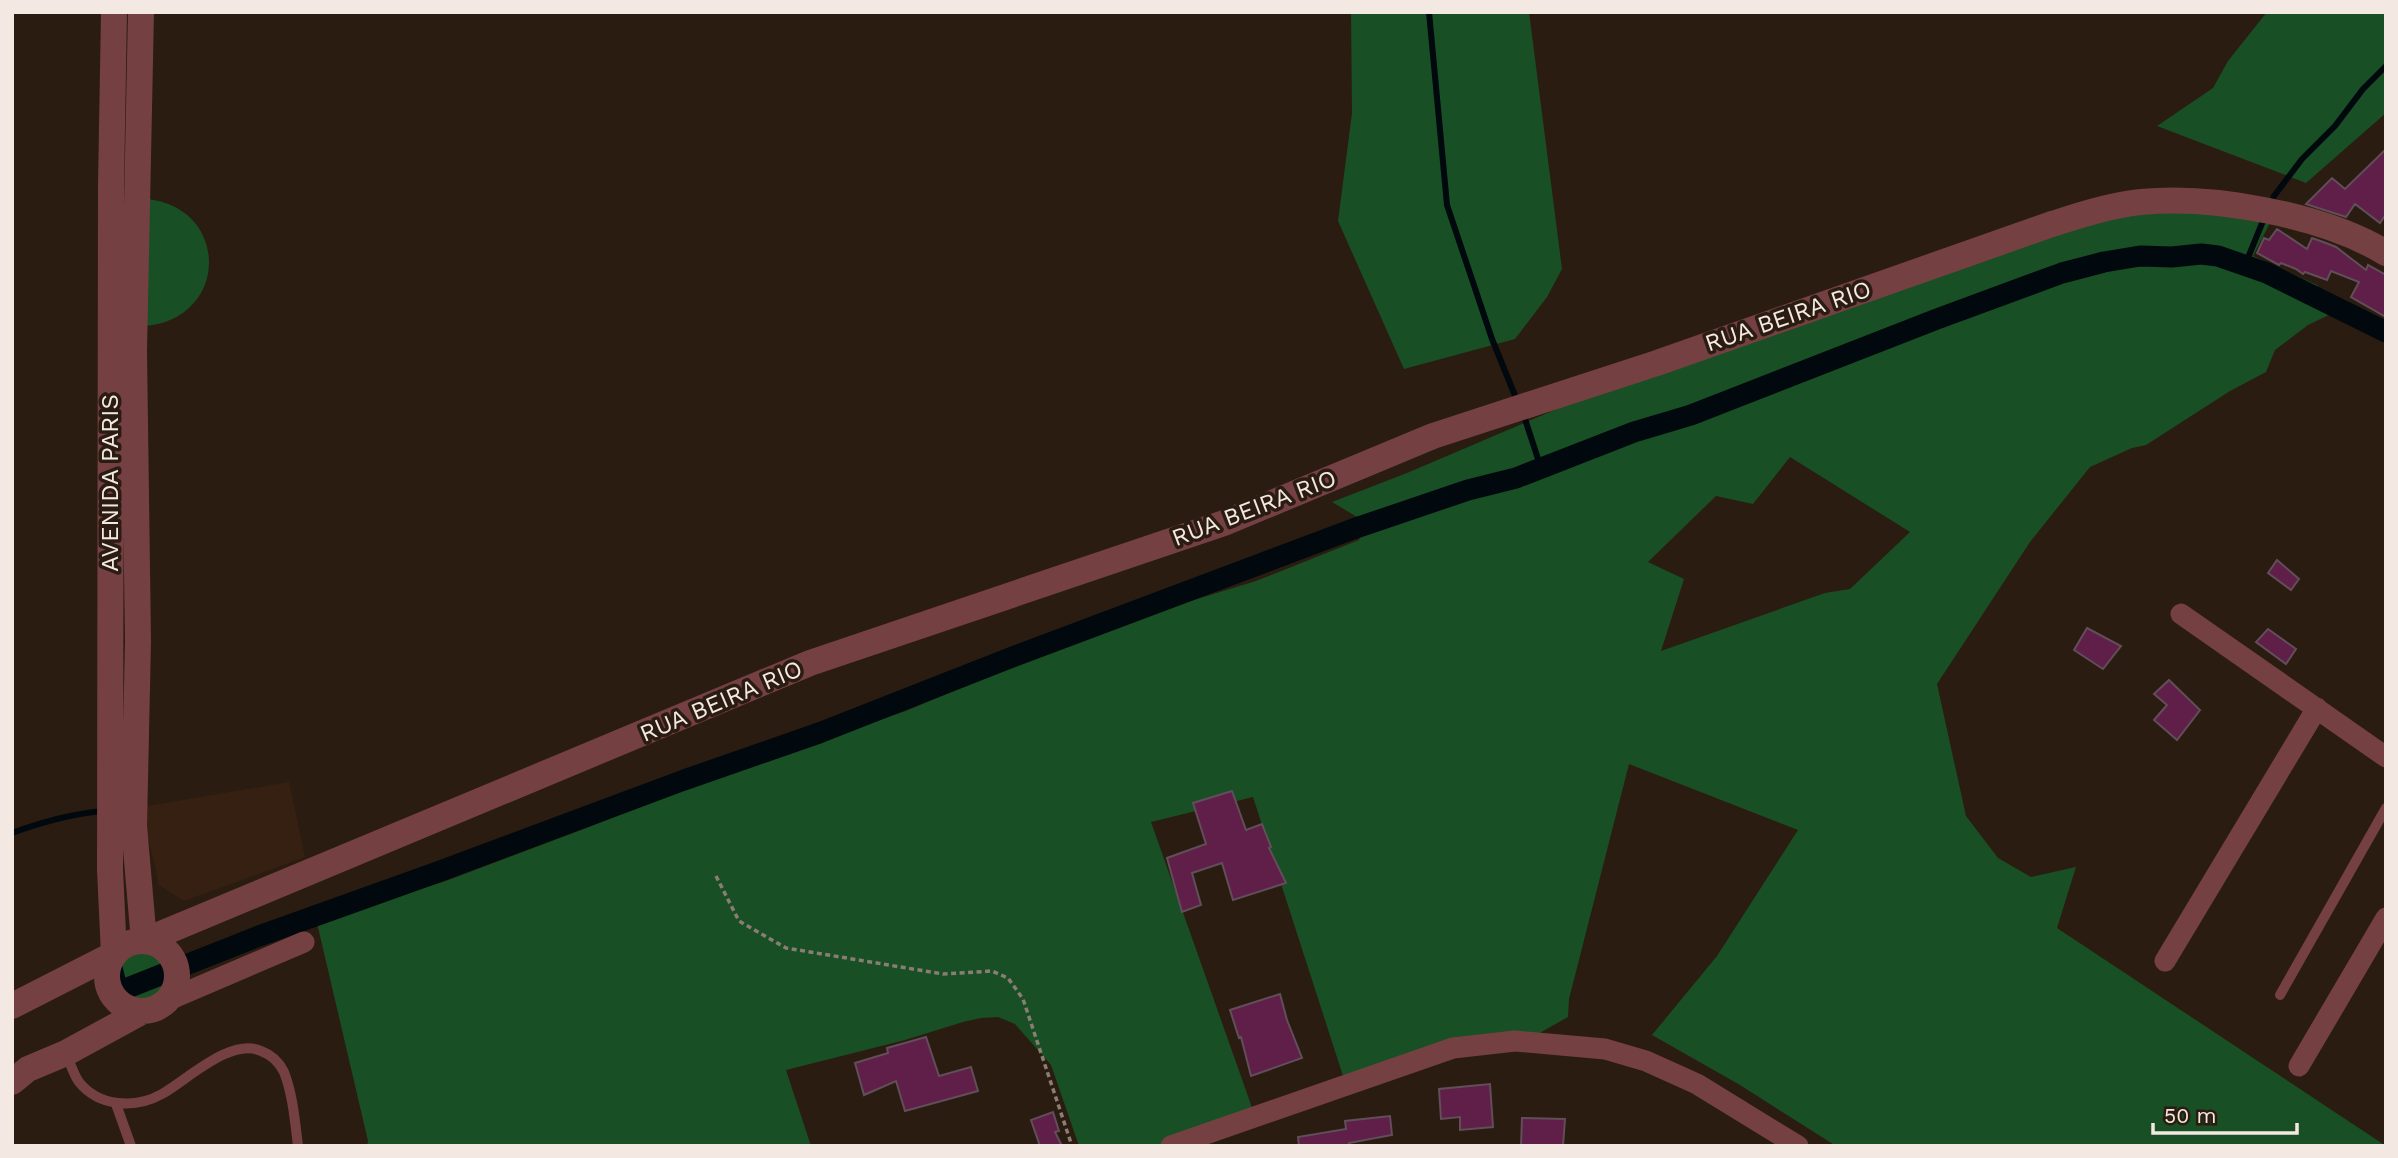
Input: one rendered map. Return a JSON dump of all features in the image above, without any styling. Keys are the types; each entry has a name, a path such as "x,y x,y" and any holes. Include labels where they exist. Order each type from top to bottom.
{"street":[{"name":"AVENIDA PARIS","path":"114,12 111,186 110,870 114,954"},
{"name":"AVENIDA PARIS","path":"141,12 134,351 138,641 134,826 144,941"},
{"name":"RUA BEIRA RIO","path":"144,941 810,663 1224,523 1433,436 1657,363 2096,210 2153,202 2224,203 2256,208 2325,226 2384,249"},
{"path":"2181,614 2386,757"},
{"path":"2165,961 2317,708"},
{"path":"2299,1066 2386,918"},
{"path":"12,1006 114,954 127,944 144,941 163,948 175,964 176,984 155,1006 124,1006 111,992 107,973 114,954"},
{"path":"12,1082 28,1069 66,1053 155,1006 304,942"},
{"path":"1171,1146 1452,1048 1515,1041 1605,1049 1646,1061 1697,1084 1798,1146"}],"lane":[{"path":"2280,995 2386,808"},
{"path":"66,1053 79,1082 100,1099 117,1104 160,1095 216,1059 239,1050 256,1049 273,1056 284,1071 298,1146"},
{"path":"117,1104 131,1146"}],"path":[{"path":"716,876 739,921 786,948 943,974 992,971 1008,978 1023,999 1072,1146"}],"shaded area":[{"path":"289,782 305,857 184,901 159,885 141,807"}],"green space":[{"path":"1351,12 1529,12 1562,269 1547,297 1515,339 1404,369 1338,221 1352,113"},
{"path":"2267,12 2386,12 2386,113 2306,183 2157,126 2213,88 2228,61"},
{"path":"147,199 174,207 194,222 205,241 209,263 205,285 193,304 173,319 145,326"},
{"path":"2142,210 2193,211 2271,221 2253,256 2317,285 2335,312 2308,325 2275,350 2266,372 2230,391 2146,445 2132,448 2090,467 2030,542 1937,684 1966,816 1998,858 2031,877 2076,867 2057,928 2386,1146 1836,1146 1740,1085 1652,1035 1717,956 1798,830 1629,764 1569,999 1568,1017 1527,1040 1344,1079 1253,797 1151,822 1255,1116 1187,1146 1079,1146 1051,1065 1015,1024 998,1017 963,1022 905,1040 786,1070 811,1146 367,1146 317,923 446,881 761,758 906,711 1031,658 1148,614 1256,581 1359,540 1363,530 1355,523 1362,520 1332,502 1578,400 1928,273","holes":["1790,457 1910,532 1850,589 1825,593 1661,651 1684,579 1648,562 1716,496 1753,504"]},
{"path":"142,953 151,954 159,960 165,968 165,986 159,994 151,1000 142,1001 133,1000 125,994 119,986 118,977 119,968 125,960 133,954"}],"building":[{"path":"2386,149 2386,214 2380,223 2355,204 2346,217 2306,204 2332,178 2345,189"},
{"path":"2277,229 2307,249 2312,238 2336,247 2366,270 2368,265 2386,275 2386,317 2351,297 2359,282 2331,271 2327,280 2305,272 2303,274 2257,253 2264,238 2269,240"},
{"path":"2277,560 2299,579 2291,590 2268,573"},
{"path":"2087,628 2121,646 2103,669 2074,650"},
{"path":"2268,629 2296,649 2286,664 2256,642"},
{"path":"2169,680 2200,710 2177,740 2154,720 2167,705 2154,694"},
{"path":"1232,791 1246,830 1262,824 1271,847 1269,848 1286,883 1233,900 1222,863 1192,873 1201,905 1182,912 1167,858 1206,844 1193,803"},
{"path":"1280,994 1302,1058 1251,1076 1241,1037 1239,1038 1230,1010"},
{"path":"926,1037 939,1076 971,1067 978,1091 905,1111 896,1081 864,1095 855,1063 888,1053 887,1048"},
{"path":"1490,1084 1493,1127 1460,1130 1460,1117 1441,1119 1439,1089"},
{"path":"1053,1112 1059,1131 1055,1132 1062,1146 1040,1146 1031,1120"},
{"path":"1390,1116 1392,1135 1349,1143 1349,1146 1299,1146 1298,1137 1346,1129 1345,1121"},
{"path":"1522,1118 1565,1119 1563,1146 1521,1146"}],"waterway":[{"path":"1429,12 1447,205 1492,339 1518,403"},
{"path":"2270,206 2274,196 2302,159 2335,126 2363,89 2386,66"},
{"path":"2245,265 2265,216"},
{"path":"125,989 259,936 819,733 1353,529 1468,490 1516,478 1634,432 1691,415 2062,273 2140,256 2218,256 2267,273 2386,332"},
{"path":"1523,413 1541,468"},
{"path":"12,833 57,819 102,811"},
{"path":"118,961 125,989"}]}
